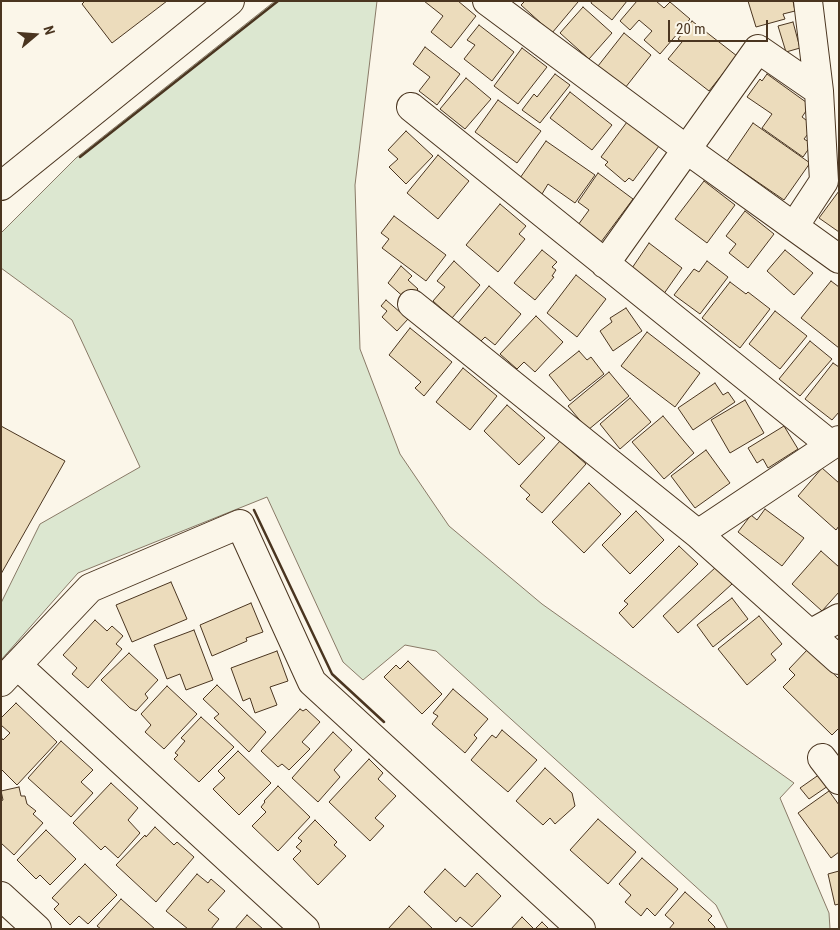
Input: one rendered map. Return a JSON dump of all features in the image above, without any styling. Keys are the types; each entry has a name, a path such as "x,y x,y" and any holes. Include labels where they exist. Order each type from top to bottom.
{"street":[{"path":"1,186 230,1"},
{"path":"487,1 686,149 839,259"},
{"path":"795,226 824,181 818,91 808,1"},
{"path":"605,264 758,49 818,91"},
{"path":"411,107 605,264 835,442 698,534"},
{"path":"412,304 698,534 839,660"},
{"path":"305,929 9,673 90,588 240,524 312,682 581,929"},
{"path":"810,634 839,618"},
{"path":"822,758 839,780"},
{"path":"1,896 37,929"}],"green space":[{"path":"275,1 377,1 355,185 360,349 400,454 449,526 542,604 794,783 780,798 829,913 830,929 728,929 716,905 436,651 405,645 363,680 343,662 267,497 78,573 1,660 1,603 40,524 140,467 72,320 1,268 1,233 76,158"}],"building":[{"path":"85,1 167,1 112,43 82,4"},
{"path":"424,1 458,1 476,16 451,48 431,32 443,16"},
{"path":"525,1 578,2 552,33 521,5"},
{"path":"592,1 627,1 612,20 591,3"},
{"path":"637,1 656,1 664,8 670,2 690,19 660,54 644,40 652,31 639,20 630,30 620,21"},
{"path":"748,1 793,1 795,11 783,14 785,19 756,27"},
{"path":"583,7 612,33 589,59 560,33"},
{"path":"692,21 737,56 709,91 668,59 682,42 678,39"},
{"path":"793,22 800,48 786,52 778,26"},
{"path":"479,25 514,52 492,81 464,59 475,45 467,40"},
{"path":"624,33 651,55 625,88 598,66"},
{"path":"425,47 460,74 437,105 419,91 430,77 413,64"},
{"path":"522,48 547,67 518,104 494,86"},
{"path":"555,74 570,85 540,123 522,110 534,94 537,97"},
{"path":"767,74 810,105 802,117 814,126 804,139 812,144 803,157 762,128 772,114 747,97 760,79 762,81"},
{"path":"466,78 491,99 465,129 440,109"},
{"path":"570,92 612,125 592,150 550,118"},
{"path":"498,100 541,131 517,163 475,132"},
{"path":"627,122 659,146 633,181 629,178 625,182 605,165 608,162 601,157"},
{"path":"753,123 810,163 784,200 727,161"},
{"path":"406,131 433,156 406,184 389,167 398,159 388,150"},
{"path":"546,141 595,175 575,203 548,184 542,194 520,178"},
{"path":"438,155 469,181 438,219 407,193"},
{"path":"598,173 633,199 601,242 578,225 589,210 578,202"},
{"path":"704,181 735,205 707,243 675,219"},
{"path":"839,191 839,232 819,218"},
{"path":"500,204 526,226 519,234 525,239 498,272 466,245"},
{"path":"745,211 774,234 748,268 729,253 736,244 726,236"},
{"path":"394,216 446,255 426,281 382,248 389,239 381,233"},
{"path":"649,243 682,268 663,295 630,271"},
{"path":"542,250 557,262 552,267 556,270 552,276 554,277 535,300 514,283"},
{"path":"785,250 813,273 794,295 767,271"},
{"path":"454,261 480,285 452,318 433,301 445,287 437,281"},
{"path":"707,261 728,277 700,314 674,295 694,269 699,272"},
{"path":"401,266 412,276 408,280 418,289 407,300 388,283"},
{"path":"576,275 606,299 577,337 547,313"},
{"path":"831,281 839,287 839,348 801,318"},
{"path":"730,282 746,294 748,292 770,309 740,348 702,318"},
{"path":"489,286 521,314 495,345 485,337 480,342 458,323"},
{"path":"386,300 408,319 397,331 382,317 387,311 381,306"},
{"path":"626,308 642,331 613,351 600,331 612,322 610,318"},
{"path":"775,311 807,336 780,369 749,344"},
{"path":"536,316 563,342 535,372 524,362 517,369 500,354"},
{"path":"410,328 452,362 424,396 415,388 421,382 389,355"},
{"path":"647,332 700,373 675,407 621,366"},
{"path":"810,341 832,359 800,396 779,379"},
{"path":"579,351 587,360 591,357 604,374 570,401 549,375"},
{"path":"833,363 839,367 839,412 832,420 805,399"},
{"path":"463,368 497,396 470,430 436,402"},
{"path":"609,372 629,396 588,430 568,406"},
{"path":"715,383 723,395 728,392 735,402 693,430 678,408"},
{"path":"630,398 651,422 620,449 600,424"},
{"path":"745,400 764,433 730,453 711,420"},
{"path":"507,405 545,438 519,465 484,431"},
{"path":"663,416 694,453 664,479 632,442"},
{"path":"1,426 65,461 1,574"},
{"path":"784,426 798,449 768,468 763,459 757,463 748,448"},
{"path":"560,441 586,464 542,513 526,499 530,495 520,486"},
{"path":"706,450 730,483 695,508 671,476"},
{"path":"822,468 839,483 839,526 836,530 798,496"},
{"path":"589,483 621,514 584,553 552,522"},
{"path":"765,509 804,538 782,566 738,532 751,515 757,520"},
{"path":"636,511 664,540 630,574 602,545"},
{"path":"679,546 698,564 633,628 619,613 628,604 624,601"},
{"path":"821,551 839,567 839,592 822,611 792,584"},
{"path":"716,567 732,584 678,633 663,616"},
{"path":"171,582 187,619 132,642 116,605"},
{"path":"732,598 748,619 713,647 697,625"},
{"path":"251,603 263,632 246,638 247,641 212,656 200,625"},
{"path":"759,616 782,644 771,654 776,660 747,685 718,649"},
{"path":"95,620 107,631 112,626 123,636 116,644 122,649 88,688 72,674 77,668 63,655"},
{"path":"194,630 213,680 186,690 180,674 167,679 154,645"},
{"path":"808,649 839,679 839,728 832,735 783,687 795,675 789,669"},
{"path":"277,651 288,681 270,687 277,705 255,713 250,698 243,701 231,668"},
{"path":"129,653 158,680 145,694 148,698 136,711 130,708 101,680"},
{"path":"408,661 442,694 422,714 384,677 396,665 400,669"},
{"path":"217,685 266,732 249,752 214,718 219,714 203,699"},
{"path":"167,686 197,714 164,749 145,732 151,725 141,714"},
{"path":"453,689 488,719 474,735 477,738 465,753 432,724 438,716 433,713"},
{"path":"16,703 57,742 17,785 1,769 1,737 3,740 10,733 1,725 1,718"},
{"path":"300,709 303,711 306,709 320,722 302,742 310,749 289,770 282,764 278,767 261,751"},
{"path":"201,717 234,747 199,782 174,759 178,755 175,753 185,741 181,738"},
{"path":"502,730 537,760 508,792 471,760 492,735 496,738"},
{"path":"333,732 352,750 334,770 340,777 318,802 292,778"},
{"path":"61,741 93,770 81,782 93,793 71,817 28,778"},
{"path":"238,751 271,783 239,815 213,789 225,778 218,771"},
{"path":"369,759 383,773 378,779 396,796 375,818 384,826 370,841 329,802"},
{"path":"545,768 572,793 575,806 555,824 550,818 543,825 516,801"},
{"path":"820,774 828,786 809,799 800,788"},
{"path":"111,783 138,808 128,820 140,833 118,858 105,846 101,850 73,823"},
{"path":"278,786 310,817 278,851 252,826 266,812 261,807"},
{"path":"19,787 21,796 25,796 27,804 36,811 33,814 43,823 14,855 1,843 1,801 3,800 1,791"},
{"path":"829,791 839,805 839,852 831,858 798,813"},
{"path":"598,819 636,852 608,884 570,850"},
{"path":"315,820 337,842 334,845 346,856 318,885 293,859 301,851 296,847 302,841 298,838"},
{"path":"155,827 174,845 177,842 194,857 156,902 116,865"},
{"path":"46,830 76,859 50,885 40,875 36,879 17,860"},
{"path":"642,858 678,889 655,916 647,908 641,916 625,902 631,895 619,884"},
{"path":"85,864 117,895 88,924 79,916 70,925 54,909 59,904 52,898"},
{"path":"445,869 465,887 477,873 501,896 472,927 460,917 456,922 424,892"},
{"path":"839,871 839,904 835,905 828,874"},
{"path":"197,874 208,883 211,879 225,891 208,910 219,919 211,929 188,929 166,911"},
{"path":"685,892 712,916 708,920 715,927 714,929 669,929 674,923 665,915"},
{"path":"121,899 155,929 101,929 97,926"},
{"path":"409,906 433,929 388,929"},
{"path":"247,915 263,929 235,929"},
{"path":"522,917 534,929 511,929"},
{"path":"542,922 549,929 535,929"}],"wall":[{"path":"80,157 278,1"},
{"path":"254,510 332,674 384,722"}]}
